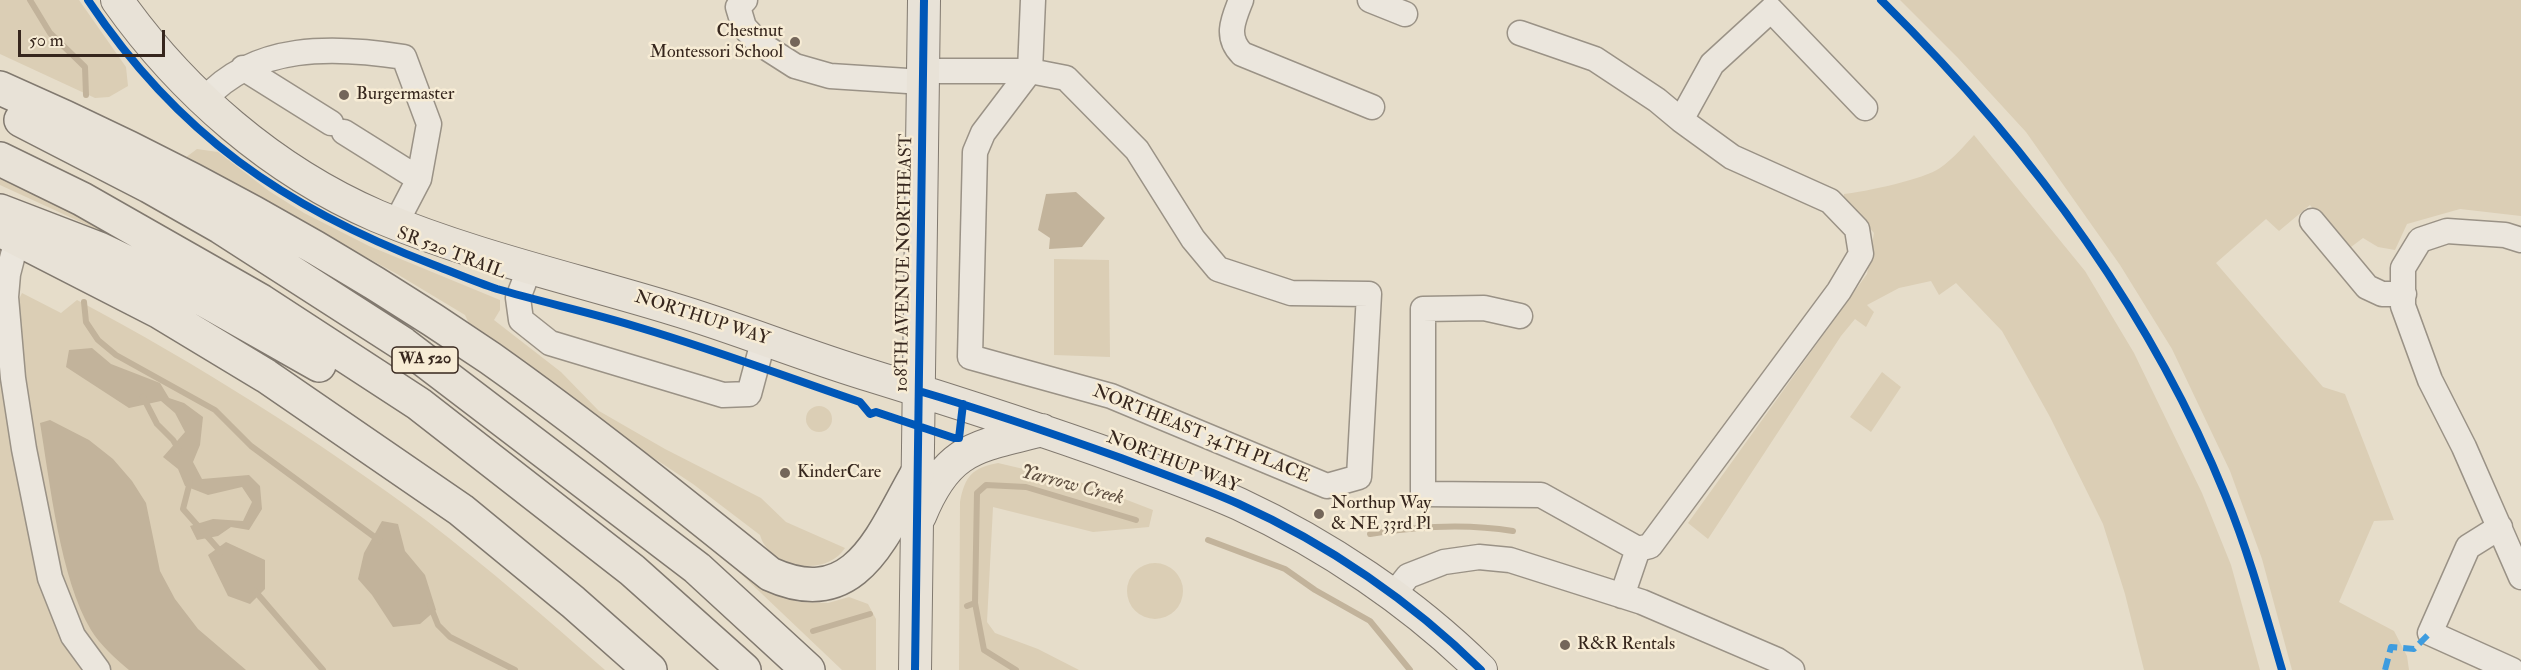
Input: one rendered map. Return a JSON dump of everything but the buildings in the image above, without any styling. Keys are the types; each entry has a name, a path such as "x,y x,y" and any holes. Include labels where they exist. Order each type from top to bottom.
{"highway":[{"path":"0,88 100,132 189,176 265,217 381,287 489,358 568,415 770,574 786,582 805,585 824,584 841,579 857,569 870,555 917,474"},
{"name":"WA 520","path":"0,110 129,176 221,227 403,344 697,568 808,670"},
{"path":"0,159 82,199 261,301 418,404 632,570 744,670"},
{"path":"0,211 99,249 197,296 276,338 353,385 470,466 584,555 709,670"},
{"path":"8,235 160,312 266,376 461,510 573,602 650,670"}],"main road":[{"name":"NORTHUP WAY","path":"117,0 160,55 204,100 253,142 282,163 344,199 396,223 446,242 764,338 1042,430 1192,484 1240,505 1312,542 1393,595 1458,647 1481,670"},
{"name":"108TH AVENUE NORTHEAST","path":"915,670 924,0"},
{"path":"916,528 934,485 954,461 981,446 1042,430"}],"street":[{"path":"745,0 738,7 744,27 759,43 795,66 830,76 923,76 1030,71 1033,0"},
{"path":"1241,0 1233,21 1231,35 1234,45 1242,54 1372,107"},
{"path":"1370,0 1405,14"},
{"path":"1681,120 1712,64 1767,5 1865,108"},
{"path":"1520,33 1595,59 1657,100 1732,157 1830,201 1857,229 1861,254 1839,291 1650,546 1638,549 1541,495 1423,494 1423,309 1484,308 1520,316"},
{"path":"204,100 219,84 243,68 293,52 368,52 404,57 429,124 418,179 396,223"},
{"path":"243,68 418,179"},
{"name":"NORTHEAST 34TH PLACE","path":"1030,71 1066,78 1137,150 1193,239 1218,269 1291,293 1369,294 1359,477 1327,486 1111,396 970,357 975,152 982,133 1030,71"},
{"path":"2312,221 2367,286 2382,294 2403,294"},
{"path":"2521,240 2505,235 2446,231 2420,240 2403,268 2403,306 2430,380 2464,447 2521,577"},
{"path":"8,235 6,297 13,378 24,449 50,578 73,636 98,670"},
{"path":"530,267 518,298 521,320 550,343 723,395 749,394 764,338"},
{"path":"2500,527 2468,547 2430,633 2512,670"},
{"path":"1622,596 1638,549"},
{"path":"1393,595 1408,576 1444,562 1479,557 1510,560 1642,602 1777,660 1792,670"}],"shaded area":[{"path":"0,0 79,0 126,67 128,86 109,97 95,98 0,54"},
{"path":"1900,0 2521,0 2521,216 2460,209 2407,224 2395,250 2378,247 2363,238 2347,250 2310,205 2279,231 2266,219 2216,263 2323,387 2345,394 2394,520 2374,521 2339,602 2394,631 2407,656 2409,670 2292,670 2262,559 2230,471 2172,349 2120,265 2026,132 1958,58"},
{"path":"1974,135 2085,271 2134,353 2202,493 2231,565 2260,670 2144,670 2125,594 2103,524 2050,417 2002,331 1956,283 1939,295 1931,281 1899,288 1867,305 1874,312 1866,327 1855,319 1841,336 1708,539 1688,523 1867,274 1874,233 1844,200 1844,194 1894,184 1932,172 1949,161"},
{"path":"197,149 218,152 269,191 304,213 369,246 500,300 500,310 494,320 561,372 599,411 665,449 761,498 786,522 845,548 825,563 812,566 786,562 774,555 765,546 760,535 693,484 622,437 472,330 465,315 397,274 185,158"},
{"path":"0,176 124,238 122,241 0,185"},
{"path":"1076,192 1105,218 1082,247 1049,249 1050,238 1038,230 1046,194"},
{"path":"1054,259 1109,260 1110,357 1054,355"},
{"path":"22,293 61,313 77,300 211,376 300,432 427,521 605,670 111,670 81,636 62,590 45,520 15,307"},
{"path":"0,340 86,670 0,670"},
{"path":"92,348 111,364 160,383 169,398 184,403 203,417 200,445 193,462 202,479 249,475 260,486 262,509 249,530 231,527 218,536 197,540 190,526 213,519 243,521 252,502 242,487 208,495 185,486 178,469 163,457 185,432 175,413 161,401 129,408 66,367 69,350"},
{"path":"1882,372 1901,387 1871,432 1850,417"},
{"path":"819,406 828,410 832,419 828,428 819,432 810,428 806,419 810,410"},
{"path":"50,420 89,440 113,459 132,481 146,503 160,571 175,599 198,629 246,670 129,670 99,641 80,609 71,584 58,530 40,423"},
{"path":"998,463 1083,483 1153,510 1149,527 1093,532 993,507 987,622 995,633 1038,649 1079,670 959,670 960,502 964,486 971,475 982,468"},
{"path":"382,521 398,524 405,551 425,575 436,610 420,624 393,627 372,595 358,579 364,553"},
{"path":"226,542 265,560 265,589 250,604 228,596 208,555"},
{"path":"721,555 778,594 799,602 828,603 849,597 868,604 876,619 876,670 842,670"},
{"path":"1149,563 1161,563 1175,571 1183,585 1181,602 1175,611 1161,619 1149,619 1132,607 1127,597 1127,585 1139,568"}],"waterway":[{"name":"Yarrow Creek","path":"30,0 50,33 85,67 86,95"},
{"path":"84,302 86,322 98,340 116,355 215,410 251,446 380,541"},
{"path":"143,397 157,424 173,440 179,450"},
{"path":"190,482 183,509 221,552"},
{"name":"Yarrow Creek","path":"967,606 975,603 977,493 986,485 1026,487 1136,520"},
{"path":"1370,534 1442,526 1513,531"},
{"name":"Yarrow Creek","path":"1208,540 1285,569 1315,590 1370,621 1410,670"},
{"path":"255,591 323,670"},
{"path":"975,603 984,650 1016,670"},
{"name":"Yarrow Creek","path":"430,605 438,625 450,637 515,670"},
{"name":"Yarrow Creek","path":"813,631 870,614"}],"marked path":[{"path":"2385,670 2391,647 2414,649 2430,633"}],"cycle path":[{"name":"SR 520 TRAIL","path":"88,0 122,48 197,128 238,161 283,191 380,243 497,289 696,345 860,402 870,414 876,412 954,438 959,438 963,404"},
{"path":"915,670 924,0"},
{"path":"1881,0 1985,111 2034,170 2079,231 2121,294 2160,359 2195,427 2226,497 2249,561 2282,670"},
{"path":"919,391 1121,458 1210,492 1272,520 1305,537 1368,576 1427,621 1481,670"}],"place":[{"name":"Chestnut Montessori School","path":"795,42"},
{"name":"Burgermaster","path":"344,95"},
{"name":"KinderCare","path":"785,473"},
{"name":"Northup Way & NE 33rd Pl","path":"1319,514"},
{"name":"R&R Rentals","path":"1565,645"}]}
